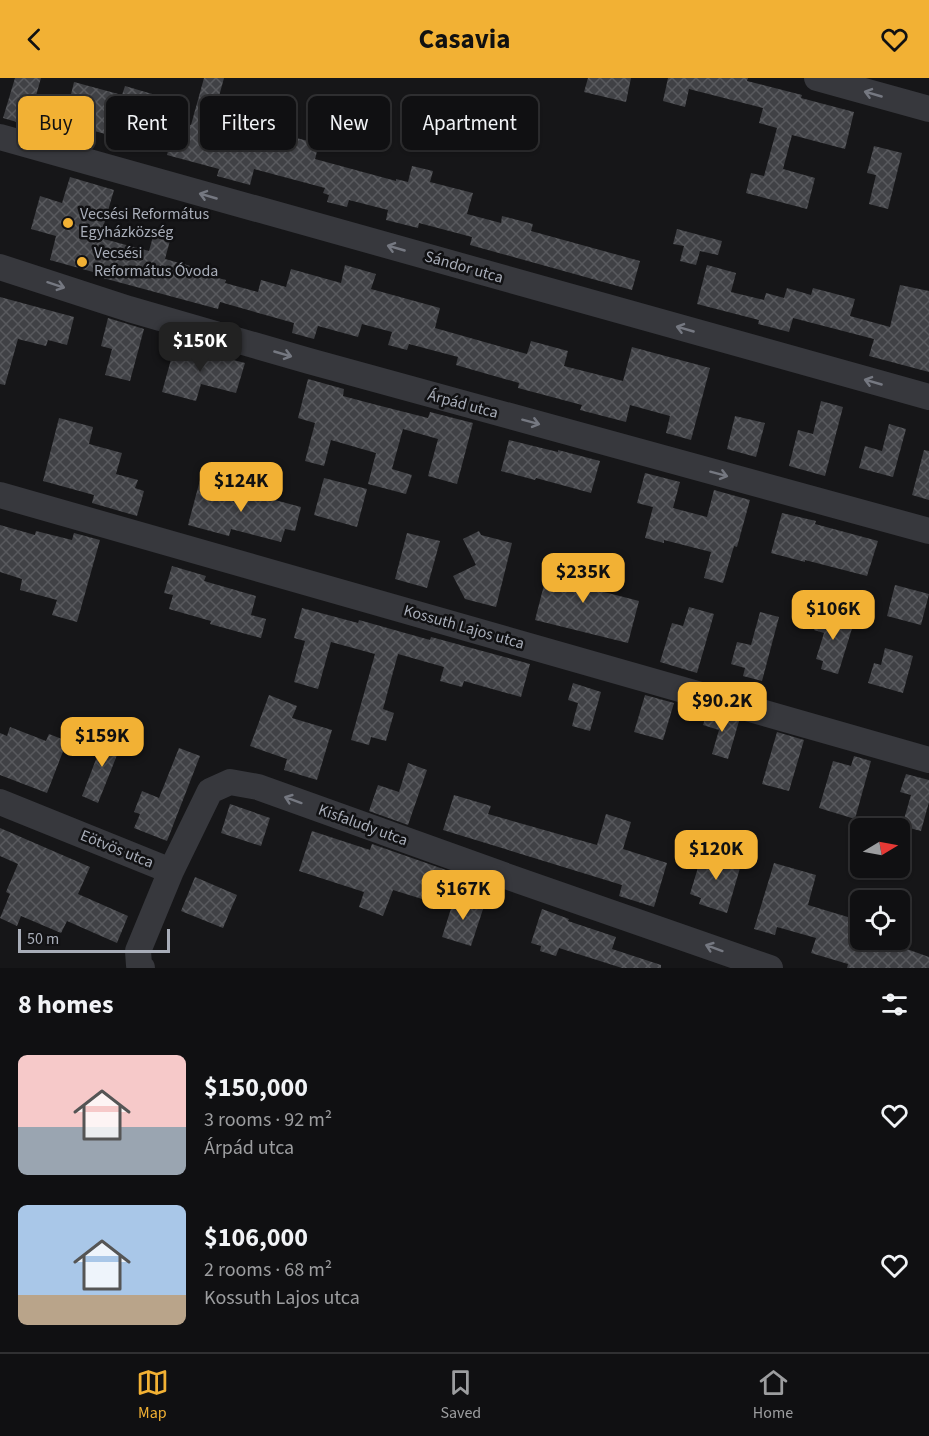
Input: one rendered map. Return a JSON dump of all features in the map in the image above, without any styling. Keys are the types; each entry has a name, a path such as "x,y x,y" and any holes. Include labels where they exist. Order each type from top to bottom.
{"street":[{"path":"817,78 929,109"},
{"name":"Sándor utca","path":"0,137 929,397"},
{"name":"Árpád utca","path":"0,267 129,309 309,362 929,531"},
{"name":"Kossuth Lajos utca","path":"0,495 929,759"},
{"name":"Kisfaludy utca","path":"171,871 210,791 230,782 258,787 520,882 770,968"},
{"name":"Eötvös utca","path":"0,802 171,871 138,951 139,965 142,968"}],"building":[{"path":"15,78 41,78 36,96 18,96 18,122 3,118"},
{"path":"204,78 224,78 219,96 200,96 200,150 296,150 296,138 308,141 308,150 317,150 315,159 396,181 396,179 408,182 412,166 433,171 430,182 473,193 467,214 501,223 502,216 533,224 531,231 640,261 632,290 470,245 472,237 419,223 418,228 386,220 388,210 349,200 347,207 327,202 329,195 323,193 325,188 254,169 250,185 217,176 219,169 167,155 168,151 164,150 188,150 188,124 191,125"},
{"path":"588,78 631,78 626,102 584,92"},
{"path":"668,78 748,78 747,81 802,95 801,98 854,112 845,149 792,135 783,169 815,178 807,209 746,193 751,173 764,176 777,128 759,123 763,108 689,89 685,107 663,101"},
{"path":"74,82 122,95 125,86 159,96 106,96 106,134 94,131 94,96 71,96"},
{"path":"874,146 902,153 888,209 869,204 876,175 867,173"},
{"path":"70,177 114,190 100,238 149,251 155,229 172,233 165,259 194,267 193,272 226,280 225,283 258,292 261,280 286,287 291,269 341,283 345,265 376,274 371,289 440,308 435,328 527,354 531,341 568,351 564,366 623,381 632,347 710,368 691,440 666,433 670,416 630,405 626,422 580,410 582,405 518,388 519,383 456,365 458,357 409,344 407,350 388,345 392,332 362,324 358,337 318,326 314,339 292,333 294,323 220,302 218,309 103,278 104,275 50,260 56,236 31,229 40,196 62,203"},
{"path":"677,229 722,241 718,255 700,251 696,265 680,261 684,246 673,244"},
{"path":"707,265 736,273 731,292 764,300 766,293 784,298 787,288 811,295 813,288 855,299 850,316 890,327 900,285 929,291 929,372 869,356 874,339 793,318 789,332 758,324 759,320 697,304"},
{"path":"0,297 74,317 67,345 48,340 46,346 18,339 5,385 0,384"},
{"path":"108,318 144,329 130,381 105,375 112,349 101,346"},
{"path":"175,345 245,363 236,393 201,384 196,401 162,392"},
{"path":"308,379 344,389 343,396 373,404 428,418 430,412 473,423 457,484 428,476 438,439 403,429 392,469 412,475 406,494 368,484 376,453 331,440 324,466 305,461 315,423 298,418"},
{"path":"821,401 843,407 825,476 789,466 798,430 813,434"},
{"path":"735,416 765,423 756,457 727,449"},
{"path":"59,418 93,427 89,444 122,453 116,474 138,480 135,488 144,491 137,516 92,503 94,495 43,481"},
{"path":"889,424 906,429 893,477 859,468 865,446 882,451"},
{"path":"509,440 600,461 591,493 501,471"},
{"path":"924,450 929,451 929,500 912,495"},
{"path":"645,473 680,482 673,508 707,517 714,490 750,500 737,547 734,546 723,583 704,578 711,552 664,540 664,543 645,538 653,507 637,503"},
{"path":"324,478 367,489 357,527 314,515"},
{"path":"200,480 301,507 295,531 285,529 281,542 231,529 229,536 188,525"},
{"path":"782,513 816,521 815,524 878,541 867,576 771,553"},
{"path":"0,525 35,535 36,531 72,540 74,533 100,540 77,622 52,615 57,600 20,590 22,579 0,572"},
{"path":"479,531 481,535 512,543 496,607 465,599 453,576 476,565 463,539"},
{"path":"407,533 440,541 427,588 395,579"},
{"path":"552,554 583,562 577,585 639,601 628,643 535,620"},
{"path":"172,566 206,576 204,581 256,596 251,615 266,619 261,638 210,624 211,621 169,609 173,595 164,593"},
{"path":"895,585 929,594 921,625 887,616"},
{"path":"689,607 714,614 697,673 660,662 672,623 683,626"},
{"path":"302,608 358,623 359,620 430,640 431,637 530,664 521,697 464,681 462,687 440,681 444,667 398,654 383,709 394,713 386,741 371,737 369,745 351,740 375,654 331,642 318,689 294,682 305,641 294,638"},
{"path":"760,612 779,617 762,681 743,676 745,668 731,664 737,642 751,645"},
{"path":"820,612 854,622 838,674 821,669 823,661 816,659 824,633 814,630"},
{"path":"885,648 913,656 903,693 868,683 874,663 881,665"},
{"path":"573,683 601,692 590,731 572,726 578,703 568,700"},
{"path":"269,695 297,706 292,718 332,730 317,780 284,770 287,759 250,746"},
{"path":"645,695 674,703 663,740 634,732"},
{"path":"707,712 739,721 728,759 712,754 719,730 703,725"},
{"path":"10,727 46,741 49,734 67,741 47,793 0,775 0,733 7,736"},
{"path":"777,732 804,740 789,791 762,784"},
{"path":"106,733 123,740 98,803 82,796"},
{"path":"179,748 200,756 167,841 134,828 140,814 134,812 142,791 159,798"},
{"path":"854,756 871,761 855,818 819,808 833,761 851,766"},
{"path":"408,763 427,770 408,825 369,811 378,785 399,792"},
{"path":"906,774 929,780 929,802 921,831 910,828 910,818 904,818 911,795 900,792"},
{"path":"454,795 491,806 488,814 597,845 606,814 631,822 623,849 667,863 654,907 619,896 622,885 443,830"},
{"path":"230,804 270,818 261,846 221,833"},
{"path":"0,828 90,867 78,894 128,916 117,943 67,921 61,933 21,916 17,926 0,918 10,894 6,892 18,864 0,856"},
{"path":"312,831 370,850 372,844 446,870 435,903 393,890 383,916 359,907 364,892 299,871"},
{"path":"714,852 742,861 727,913 699,904 701,898 690,894 702,854 713,857"},
{"path":"774,863 816,875 808,905 850,918 850,950 910,950 929,957 929,968 847,968 848,964 811,953 816,938 777,927 775,935 754,929"},
{"path":"195,877 237,895 223,928 181,911"},
{"path":"455,896 484,906 471,946 442,937"},
{"path":"542,909 569,919 568,921 616,937 612,949 661,965 661,968 622,968 559,948 556,956 540,951 541,946 531,943"}],"place":[{"name":"Vecsési Református Egyházközség","path":"68,223"},
{"name":"Vecsési Református Óvoda","path":"82,262"}]}
